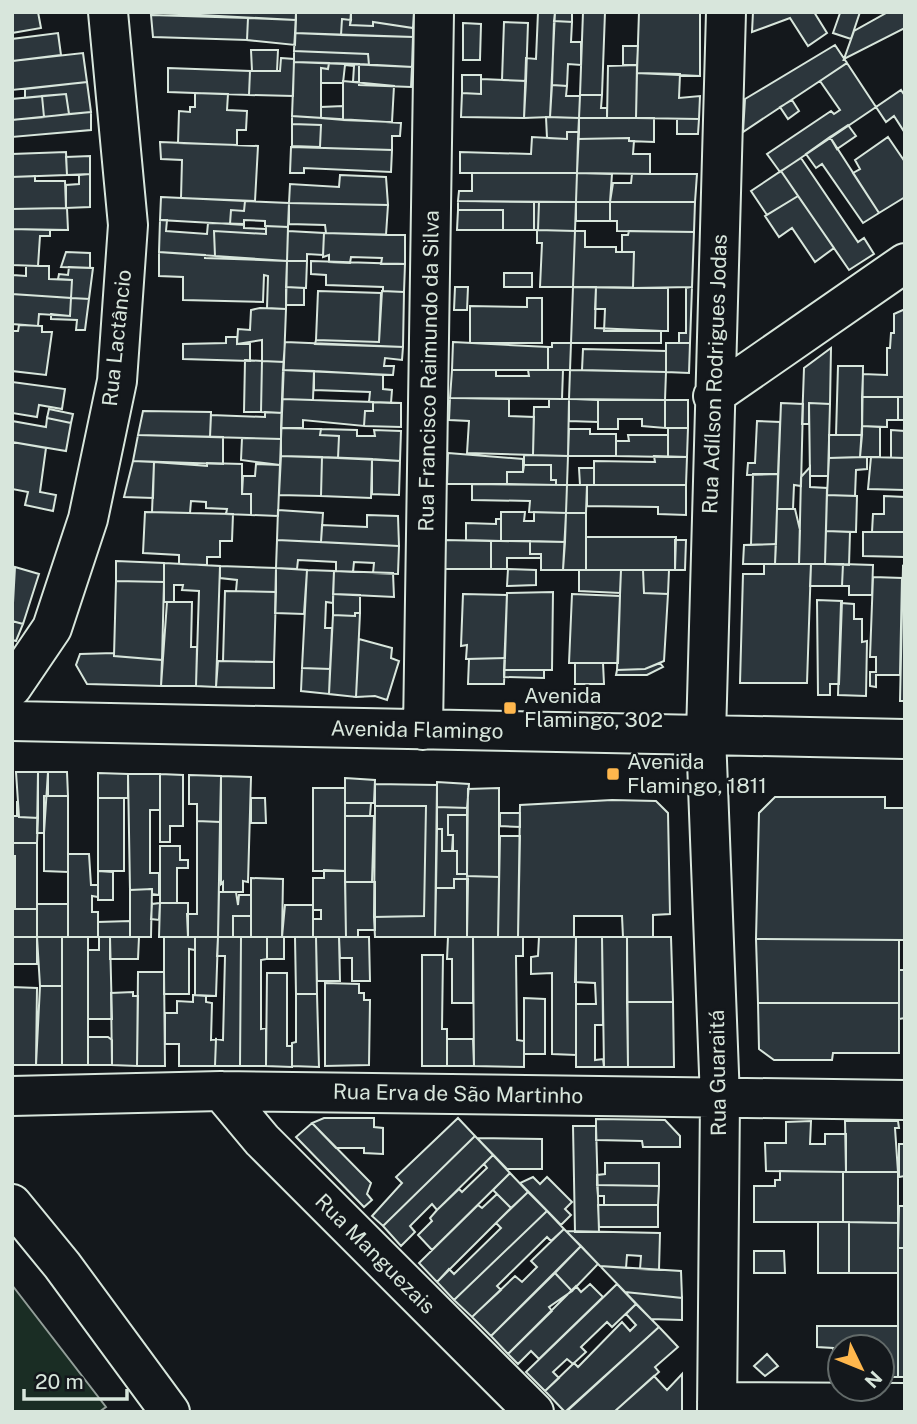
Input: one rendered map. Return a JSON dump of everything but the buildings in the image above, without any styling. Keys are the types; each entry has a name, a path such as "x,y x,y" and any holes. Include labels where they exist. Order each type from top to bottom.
{"street":[{"name":"Rua Lactâncio","path":"12,687 52,628 88,519 117,382 128,225 108,12"},
{"name":"Rua Francisco Raimundo da Silva","path":"423,730 434,12"},
{"name":"Rua Adílson Rodrigues Jodas","path":"706,735 713,396 726,12"},
{"path":"713,396 905,263"},
{"name":"Avenida Flamingo","path":"12,721 905,739"},
{"name":"Rua Guaraitá","path":"706,735 720,1098 717,1407"},
{"name":"Rua Erva de São Martinho","path":"12,1096 221,1091 905,1100"},
{"name":"Rua Manguezais","path":"221,1091 262,1140 534,1412"},
{"path":"12,1204 62,1265 170,1412"},
{"path":"717,1407 905,1403"}],"green space":[{"path":"12,1285 106,1407 99,1412 12,1412"}],"place":[{"name":"Avenida Flamingo, 302","path":"510,708"},
{"name":"Avenida Flamingo, 1811","path":"613,774"}]}
